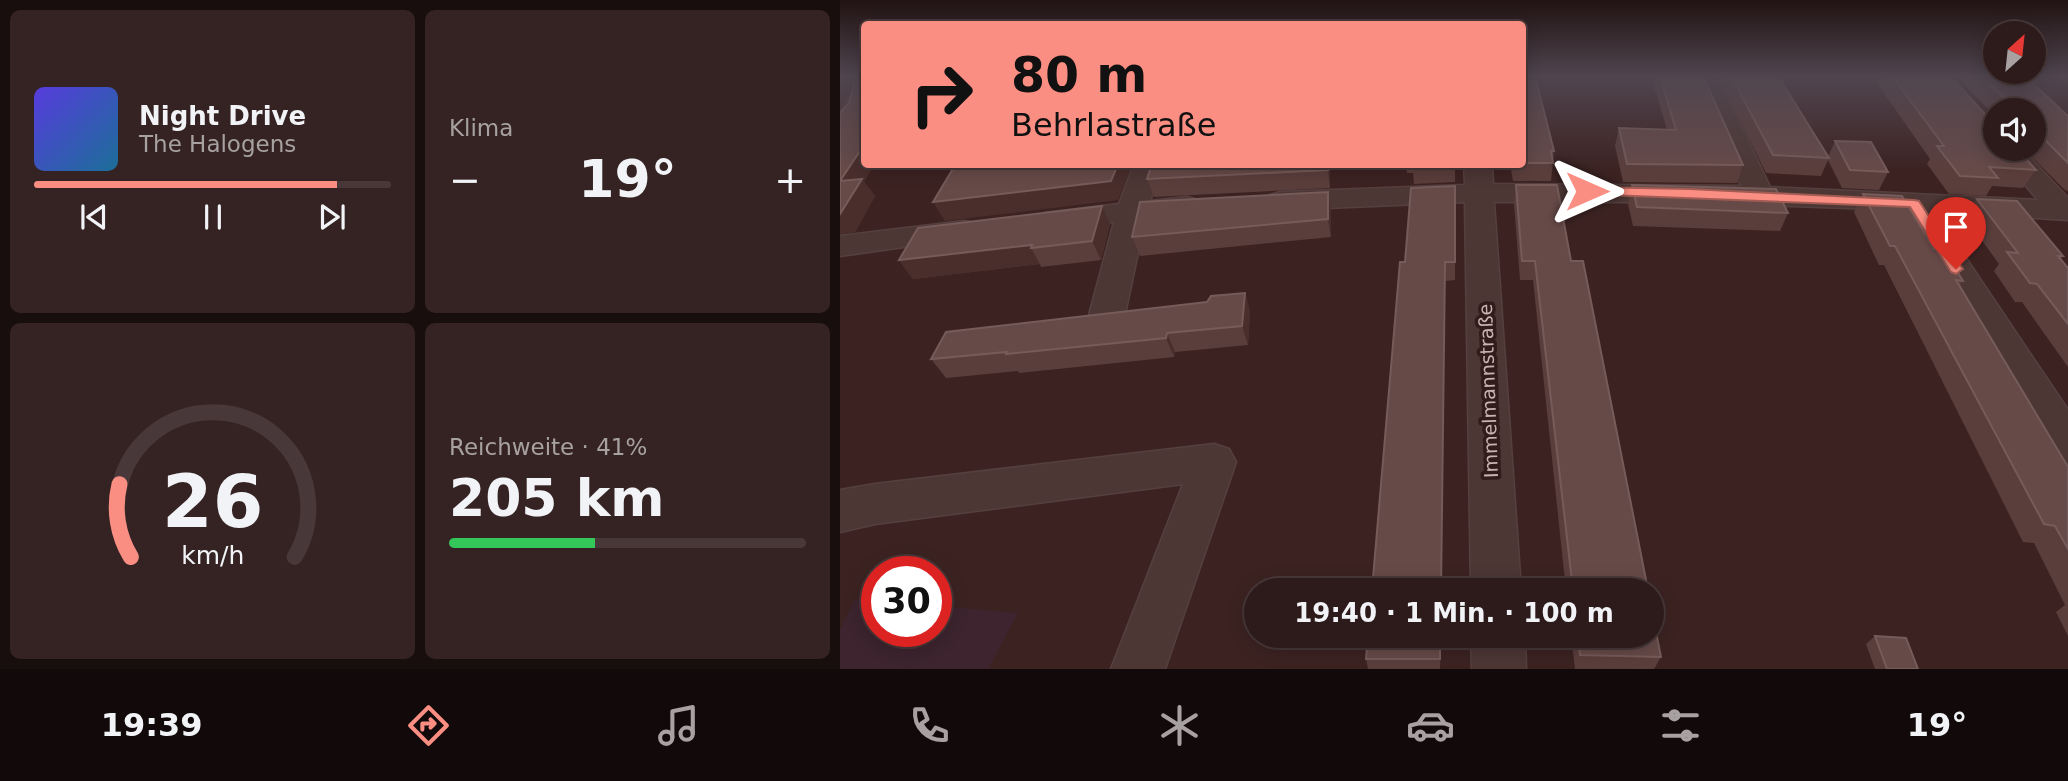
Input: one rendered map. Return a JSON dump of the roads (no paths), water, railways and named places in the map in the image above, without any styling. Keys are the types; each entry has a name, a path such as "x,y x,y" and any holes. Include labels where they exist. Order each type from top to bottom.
{"street":[{"path":"840,125 850,107"},
{"path":"1720,107 1759,195"},
{"path":"2018,161 2066,211"},
{"path":"1146,314 1093,320 1147,168"},
{"path":"1251,202 1478,178 1610,191 1759,195 2066,211"},
{"name":"Immelmannstraße","path":"1478,178 1495,578"},
{"path":"1914,203 2068,445"},
{"path":"1026,223 1132,210 1212,205"},
{"path":"840,246 986,228"},
{"path":"840,511 875,504 1214,461 1138,669"},
{"path":"1498,648 1499,669"}]}
